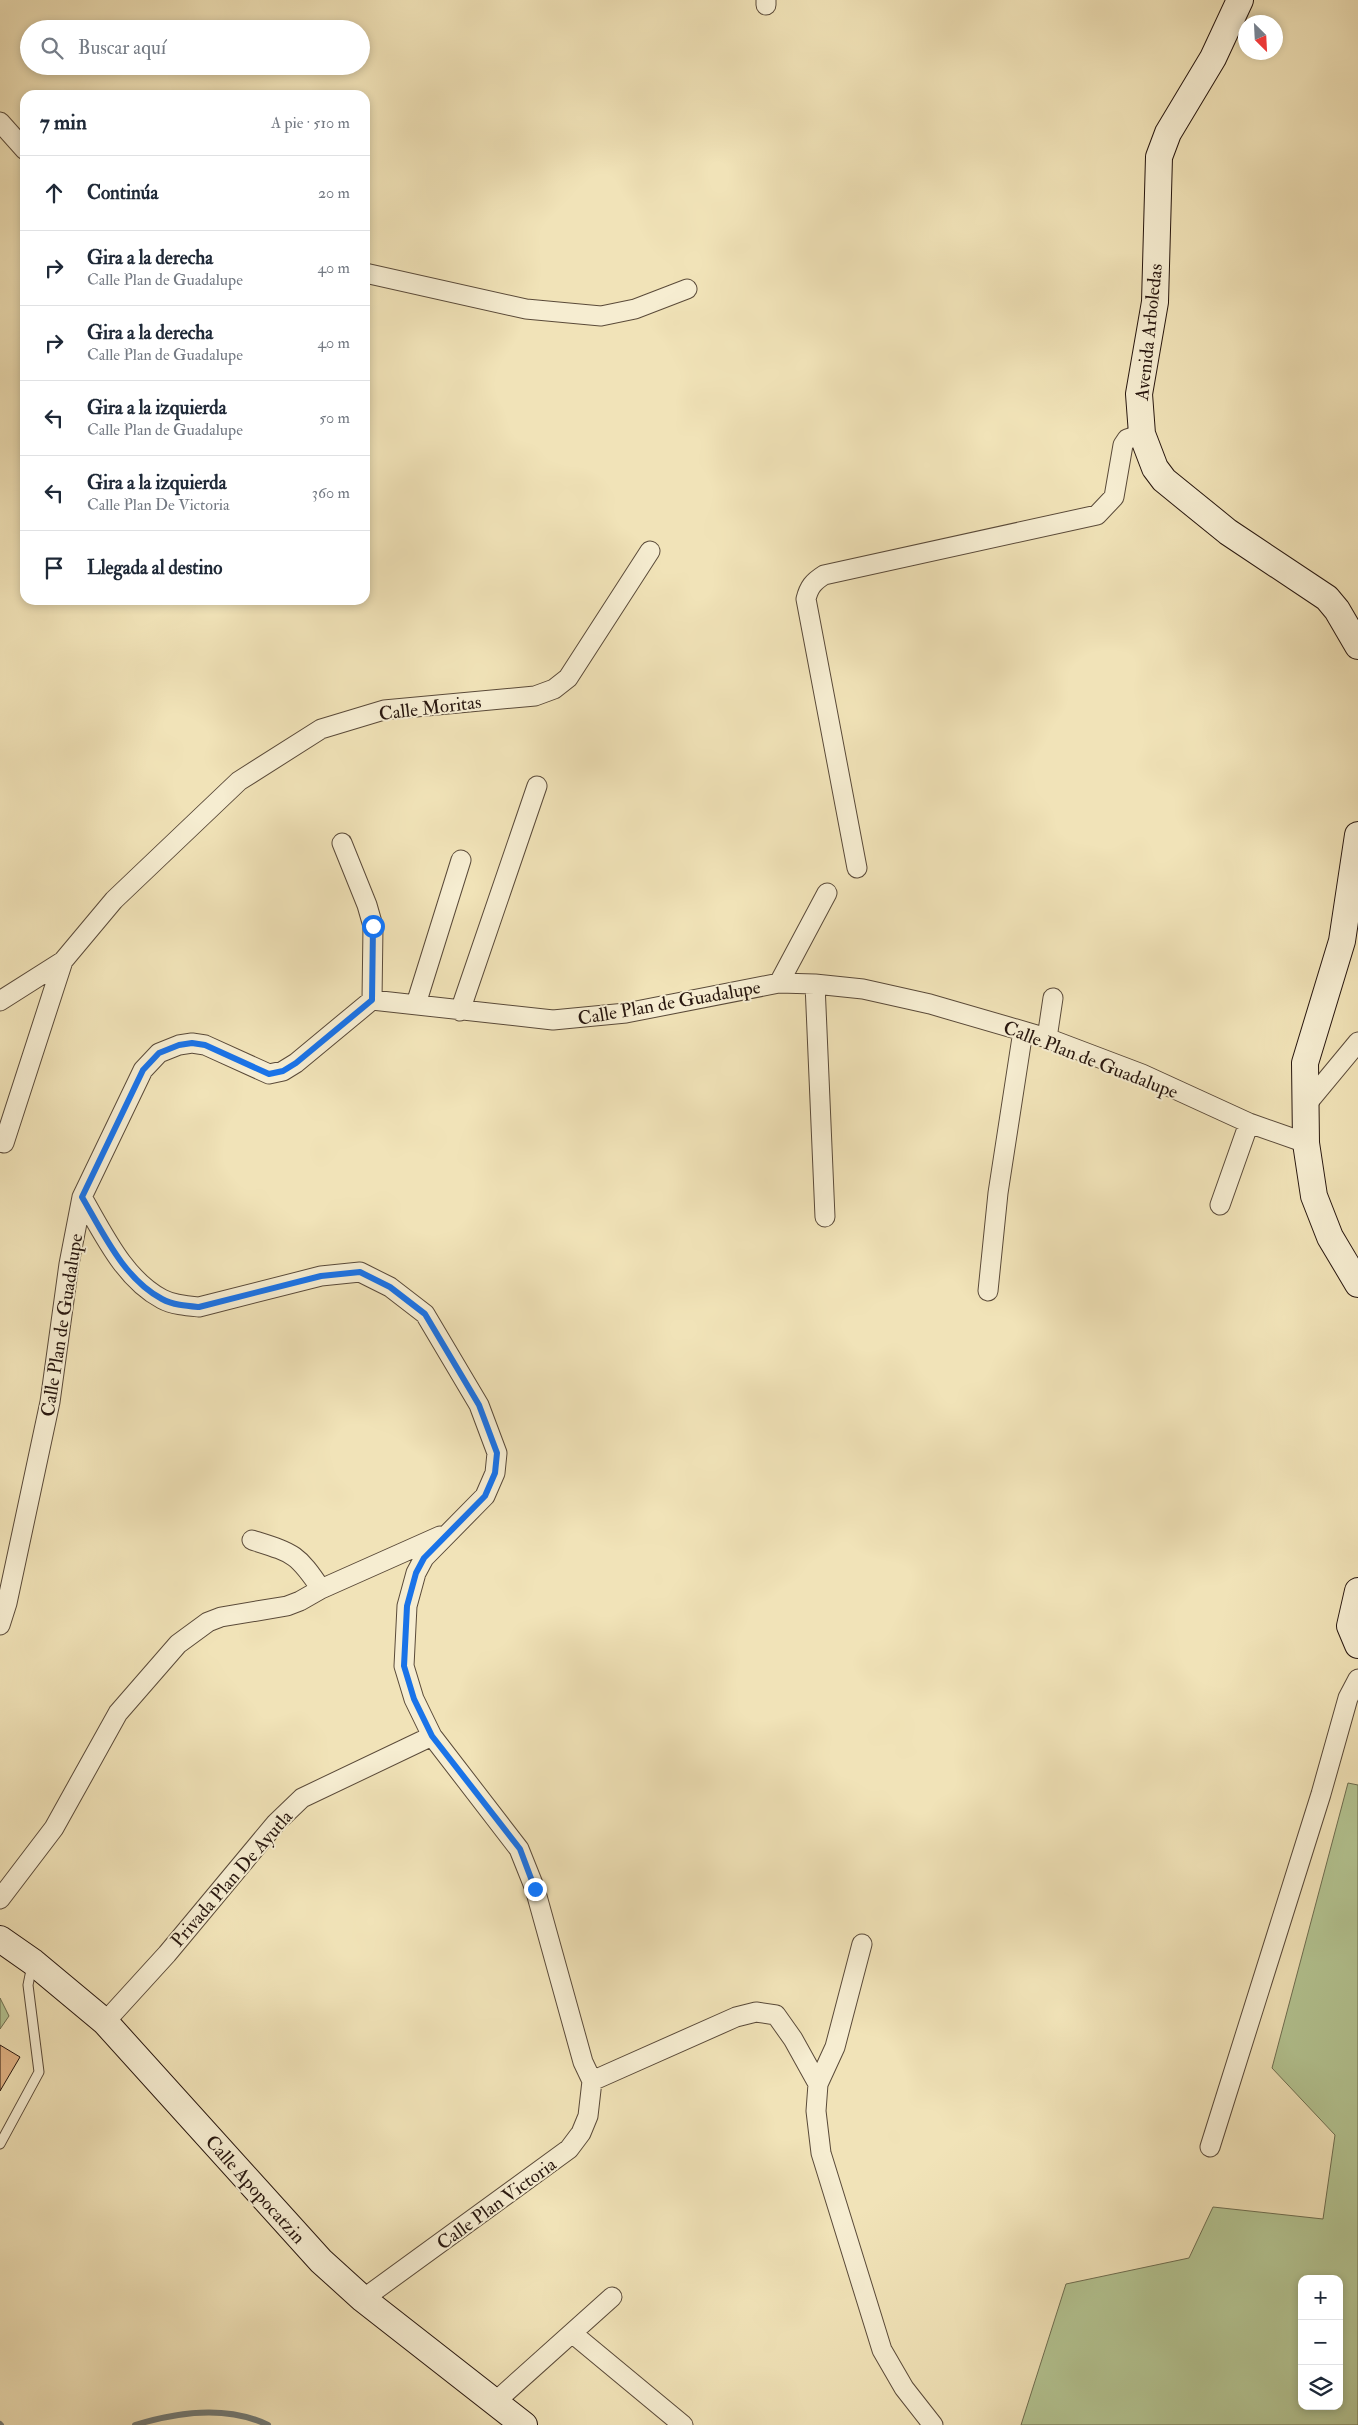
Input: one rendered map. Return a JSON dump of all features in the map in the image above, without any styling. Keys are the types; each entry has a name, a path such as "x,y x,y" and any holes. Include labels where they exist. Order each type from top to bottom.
{"main road":[{"name":"Avenida Arboledas","path":"1240,0 1213,58 1168,133 1159,157 1155,302 1139,394 1142,434 1155,468 1164,480 1228,532 1328,598 1358,646"},
{"path":"1358,835 1342,941 1305,1063 1306,1143 1314,1196 1336,1248 1358,1284"},
{"path":"1358,1591 1350,1626 1358,1645"},
{"name":"Calle Apopocatzin","path":"0,1939 33,1962 105,2022 321,2261 363,2299 524,2425"}],"street":[{"path":"0,122 20,144"},
{"path":"370,274 526,309 601,316 635,309 687,289"},
{"path":"857,868 806,599 814,581 824,575 1097,515 1114,497 1123,445 1127,439 1142,434"},
{"name":"Calle Moritas","path":"0,1001 63,960 114,900 239,780 320,729 384,710 535,696 554,689 568,678 650,551"},
{"path":"460,1011 537,786"},
{"path":"342,843 367,905 373,926 372,1000"},
{"path":"416,1004 461,860"},
{"path":"779,983 827,893"},
{"path":"4,1143 63,960"},
{"name":"Calle Plan de Guadalupe","path":"0,1625 50,1402 69,1264 82,1197 143,1070 159,1053 179,1045 192,1043 205,1045 269,1074 283,1071 296,1063 372,1000 554,1020 626,1013 779,983 815,984 863,989 930,1004 1047,1038 1142,1074 1249,1123 1306,1143"},
{"path":"815,984 824,1217"},
{"path":"1047,1038 1053,998"},
{"path":"988,1291 998,1193 1023,1031"},
{"path":"1306,1106 1358,1042"},
{"path":"1220,1205 1249,1123"},
{"path":"82,1197 111,1247 135,1278 162,1299 181,1306 199,1307 321,1276 360,1272 390,1287 425,1314 479,1405 497,1453 495,1473 485,1496 424,1558 416,1573 407,1606 404,1666 414,1699 432,1736 520,1849 535,1889 583,2062 592,2081 690,2036 736,2017 756,2012 776,2015 793,2040 818,2084"},
{"path":"0,1899 54,1828 118,1713 178,1644 208,1622 221,1617 287,1606 449,1532"},
{"path":"252,1540 292,1553 306,1566 321,1589"},
{"path":"1210,2147 1321,1794 1348,1698 1358,1678"},
{"name":"Privada Plan De Ayutla","path":"105,2022 166,1954 276,1823 302,1798 432,1736"},
{"path":"862,1944 835,2047 818,2084 816,2111 821,2153 882,2350 904,2388 933,2425"},
{"name":"Calle Plan Victoria","path":"363,2299 569,2150 581,2133 588,2116 592,2081"},
{"path":"495,2402 612,2297"},
{"path":"572,2333 683,2425"}],"lane":[{"path":"0,2144 39,2072 28,1985 33,1962"}],"green space":[{"path":"1348,1783 1358,1785 1358,2425 1021,2425 1066,2284 1189,2258 1213,2207 1323,2219 1335,2135 1272,2068"},
{"path":"0,1998 9,2016 0,2029"}],"building":[{"path":"0,2045 20,2057 0,2091"}],"waterway":[{"path":"135,2425 151,2420 202,2413 236,2415 268,2425"}],"route":[{"path":"373,926 372,1000 296,1063 283,1071 269,1074 205,1045 192,1043 179,1045 159,1053 143,1070 82,1197 111,1247 135,1278 162,1299 181,1306 199,1307 321,1276 360,1272 390,1287 425,1314 479,1405 497,1453 495,1473 485,1496 424,1558 416,1573 407,1606 404,1666 414,1699 432,1736 520,1849 535,1889"}]}
